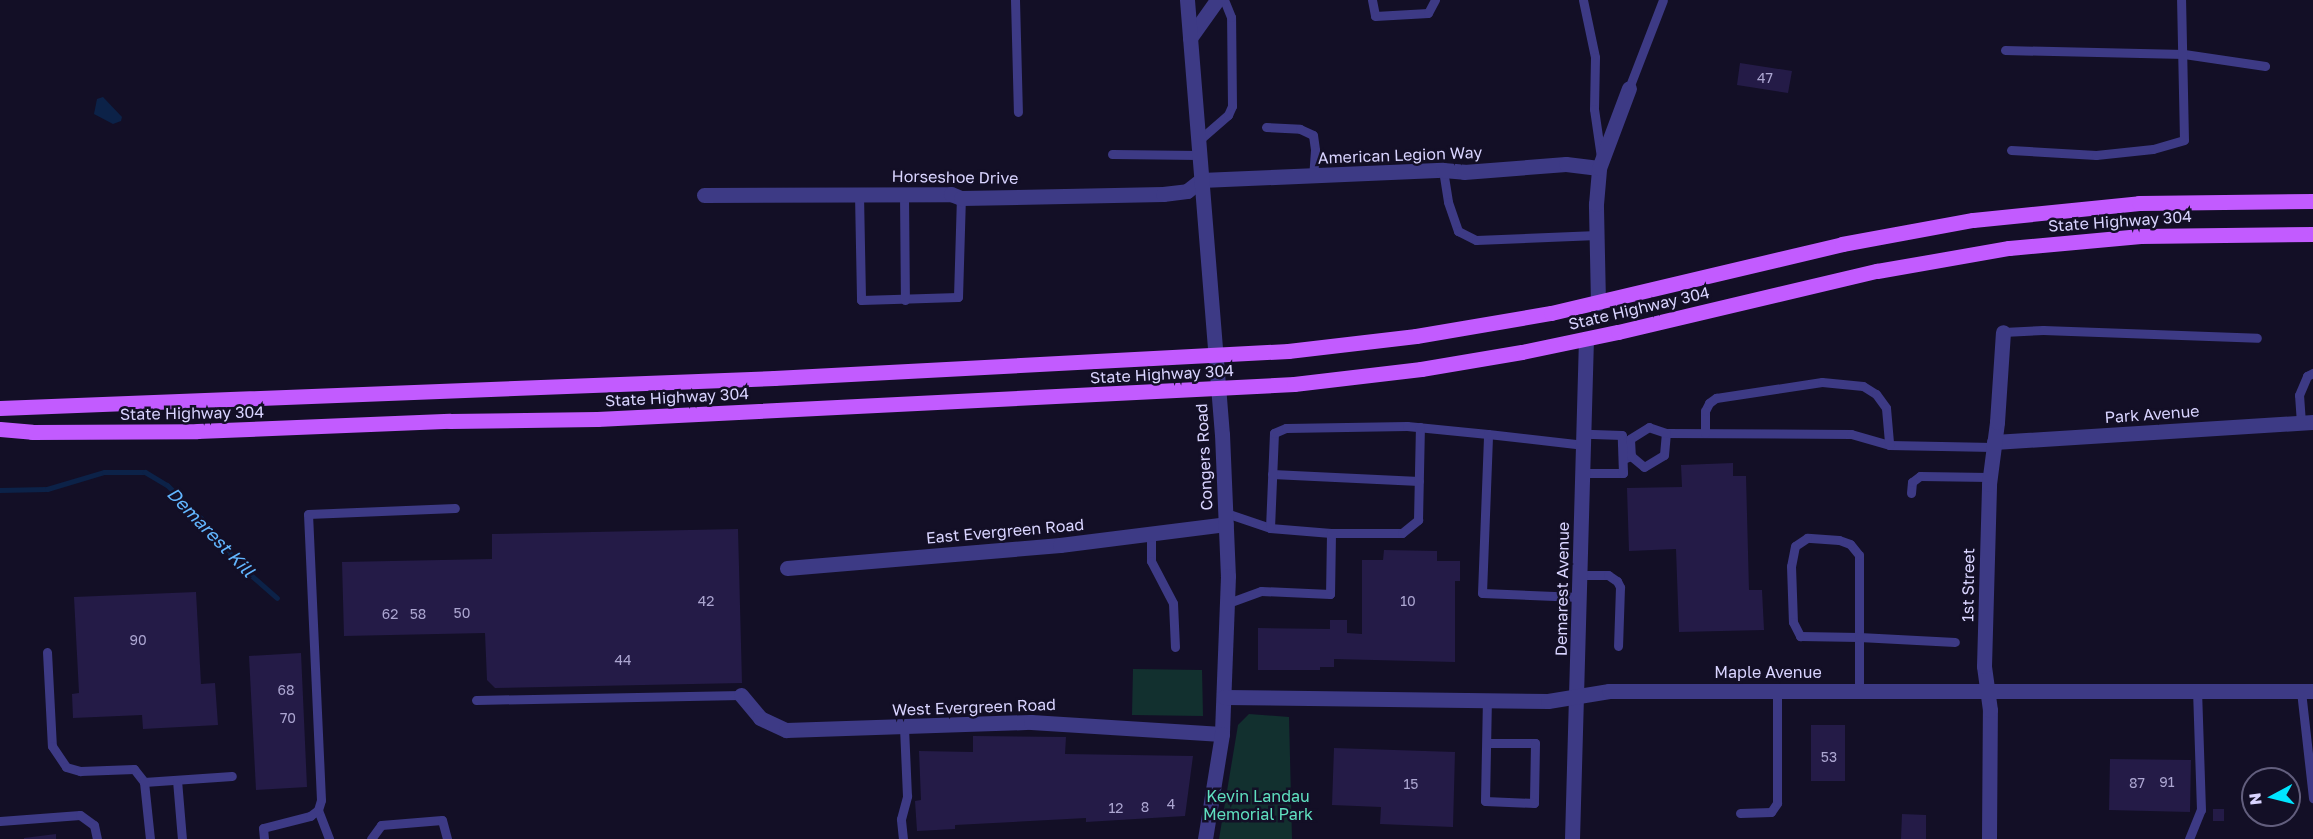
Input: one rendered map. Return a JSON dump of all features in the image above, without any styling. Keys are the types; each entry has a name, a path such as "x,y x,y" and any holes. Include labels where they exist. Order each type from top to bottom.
{"main road":[{"name":"State Highway 304","path":"0,408 786,377 1215,356 1320,348 1416,336 1598,303 1842,244 1995,217 2139,203 2313,201"},
{"name":"State Highway 304","path":"0,429 32,432 196,431 450,421 597,419 1218,390 1388,374 1586,339 1855,275 2009,248 2151,236 2313,234"}],"street":[{"name":"Congers Road","path":"1187,0 1218,390 1226,519 1228,603 1222,734 1205,839"},
{"path":"1190,38 1217,0"},
{"path":"1598,303 1597,235 1600,163 1629,88"},
{"name":"American Legion Way","path":"1201,180 1443,170 1464,172 1600,163"},
{"name":"Horseshoe Drive","path":"704,195 951,194 961,198 1163,194 1187,191 1201,180"},
{"name":"1st Street","path":"1989,839 1989,710 1984,666 1989,477 1994,444 2003,332"},
{"name":"Demarest Avenue","path":"1572,839 1578,694 1586,339"},
{"name":"Park Avenue","path":"1994,444 2307,422"},
{"name":"East Evergreen Road","path":"787,568 1150,534 1226,519"},
{"name":"Maple Avenue","path":"1224,697 1548,700 1609,691 1987,689 2307,691"},
{"name":"West Evergreen Road","path":"741,695 760,718 786,730 1072,722 1222,734"}],"lane":[{"path":"1014,0 1018,112"},
{"path":"1112,154 1199,148 1228,115 1232,106 1231,17 1224,0"},
{"path":"1372,0 1376,16 1428,13 1435,0"},
{"path":"1583,0 1594,57 1594,109 1600,163"},
{"path":"1629,88 1664,0"},
{"path":"2011,150 2096,155 2153,149 2184,140 2184,54 2181,0"},
{"path":"2005,50 2184,54 2265,66"},
{"path":"1266,128 1300,129 1312,135 1315,150 1313,176"},
{"path":"1443,170 1448,202 1458,231 1476,240 1597,235"},
{"path":"859,194 861,300 958,297 961,198"},
{"path":"904,194 905,300"},
{"path":"2003,332 2043,330 2257,338"},
{"path":"2307,422 2299,395 2307,376 2313,373"},
{"path":"1705,433 1705,411 1716,398 1822,382 1863,386 1876,394 1886,408 1888,445"},
{"path":"1270,528 1274,433 1286,428 1420,427 1488,434 1584,439 1622,435 1627,457 1644,467 1664,455 1666,433"},
{"path":"1226,519 1270,528 1331,534 1402,533 1418,520 1420,427"},
{"path":"1583,472 1623,473 1630,440 1649,427 1666,433 1851,434 1888,445 1994,444"},
{"path":"1488,434 1482,593 1579,597"},
{"path":"1272,474 1419,481"},
{"path":"1911,493 1912,482 1920,477 1989,477"},
{"path":"329,839 318,810 321,800 308,514 455,508"},
{"path":"1150,534 1152,561 1173,603 1175,647"},
{"path":"1228,603 1261,591 1330,594 1331,534"},
{"path":"1859,690 1859,637 1860,555 1850,544 1839,540 1807,538 1795,546 1791,566 1795,630 1800,636 1859,637 1955,642"},
{"path":"1579,575 1608,575 1617,581 1620,588 1618,646"},
{"path":"47,652 52,746 58,759 66,767 80,771 134,769 144,782 150,839"},
{"path":"1740,813 1771,812 1777,802 1777,690"},
{"path":"2189,839 2201,810 2197,690"},
{"path":"2307,691 2313,798"},
{"path":"476,700 741,695"},
{"path":"1486,743 1535,743 1534,803 1485,801 1486,743 1487,700"},
{"path":"903,839 901,819 907,796 904,728"},
{"path":"144,782 232,776"},
{"path":"177,780 182,839"},
{"path":"264,839 263,828 297,821 318,810"},
{"path":"0,821 80,815 94,825 97,839"},
{"path":"371,839 381,825 442,820 447,839"}],"green space":[{"path":"1133,669 1202,670 1203,716 1132,715"},
{"name":"Kevin Landau Memorial Park","path":"1249,714 1289,717 1292,839 1219,839 1238,725"}],"water":[{"path":"103,97 122,117 121,121 113,124 94,114 97,99"}],"building":[{"path":"1740,63 1792,71 1788,93 1737,85"},
{"path":"1733,463 1733,476 1746,476 1749,590 1762,590 1764,630 1679,632 1676,549 1629,551 1627,488 1682,487 1681,465"},
{"path":"738,529 742,683 495,688 487,680 485,633 344,636 342,562 492,559 492,534"},
{"path":"1384,550 1437,551 1437,561 1460,561 1460,581 1455,581 1455,662 1334,659 1334,667 1320,667 1320,670 1258,670 1258,628 1330,629 1330,620 1347,620 1347,633 1362,634 1362,560 1383,560"},
{"path":"196,592 201,684 215,683 218,725 143,729 142,715 73,718 72,694 79,693 74,597"},
{"path":"301,653 307,787 256,790 249,656"},
{"path":"1811,725 1845,725 1845,781 1811,781"},
{"path":"973,736 1066,737 1065,754 1193,756 1185,816 1086,822 1086,818 955,825 955,829 917,831 915,801 921,800 919,751 973,752"},
{"path":"1334,748 1455,752 1453,827 1380,824 1381,807 1332,805"},
{"path":"2110,759 2191,760 2190,812 2109,810"},
{"path":"2213,809 2224,809 2224,821 2213,821"},
{"path":"1902,814 1926,815 1926,839 1901,839"},
{"path":"56,834 56,839 24,839 24,838"}],"waterway":[{"name":"Demarest Kill","path":"0,490 47,489 104,472 145,472 167,485 212,529 237,563 277,598"}]}
